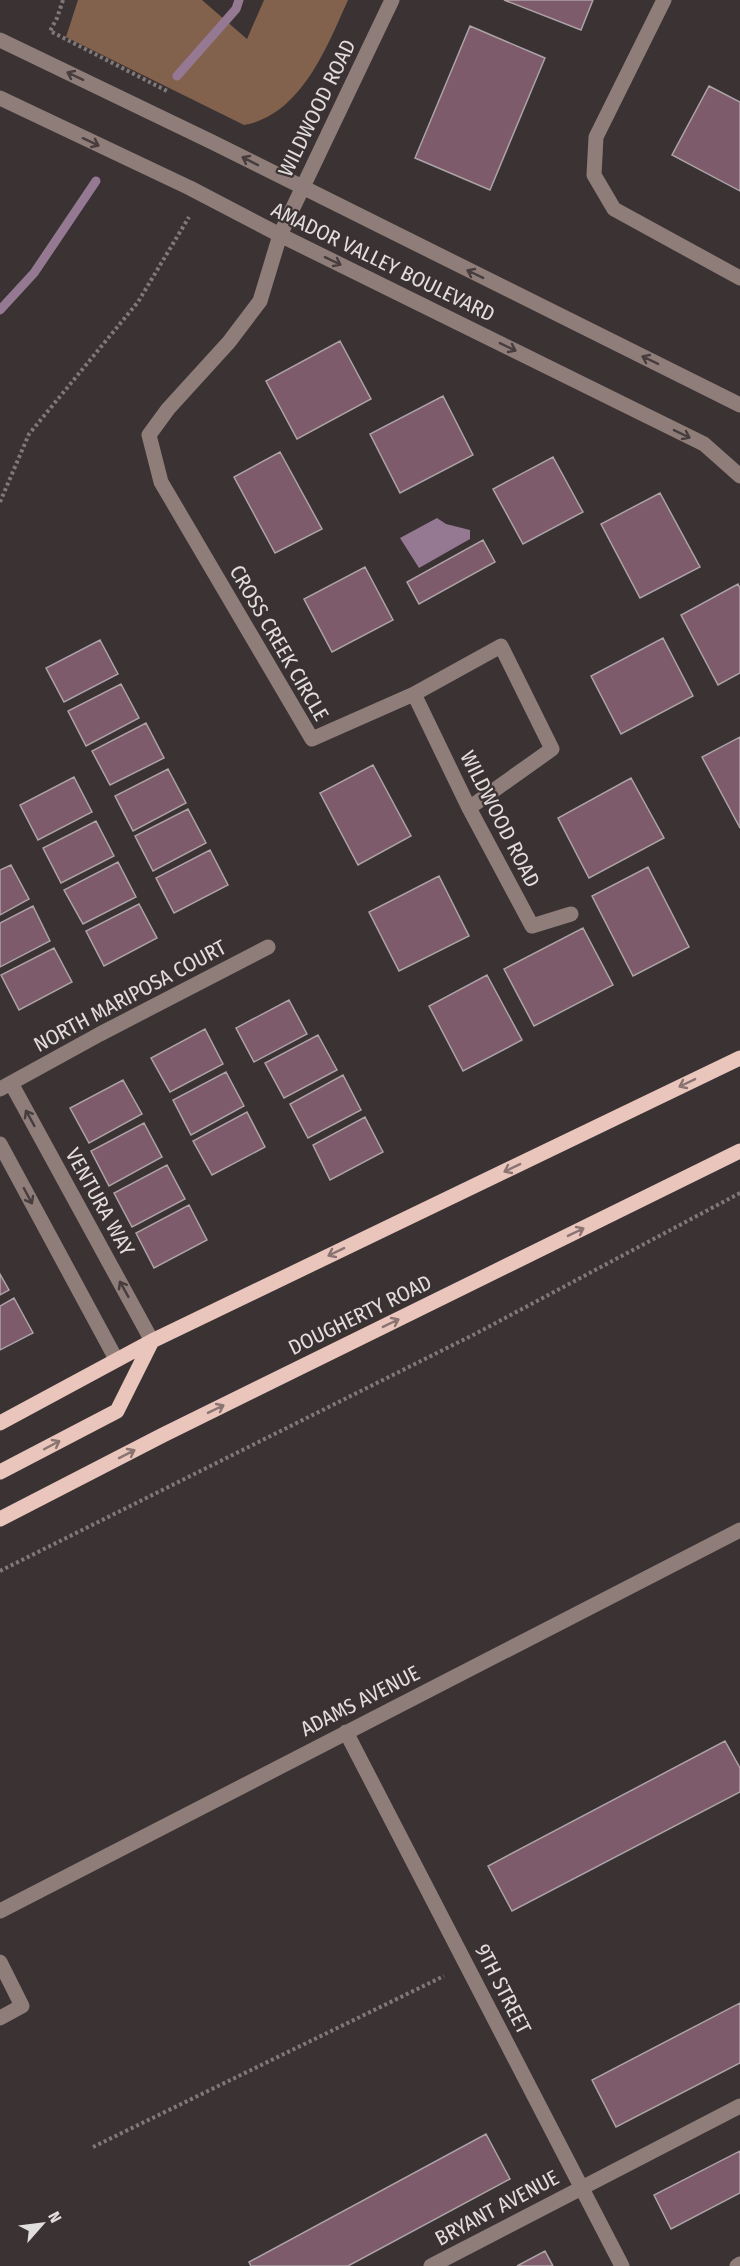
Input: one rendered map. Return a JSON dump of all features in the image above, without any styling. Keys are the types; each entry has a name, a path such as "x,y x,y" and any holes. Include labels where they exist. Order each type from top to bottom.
{"main road":[{"path":"0,1423 152,1341 740,1058"},
{"name":"DOUGHERTY ROAD","path":"0,1519 163,1435 740,1151"},
{"path":"0,1472 117,1411 152,1341"}],"street":[{"name":"WILDWOOD ROAD","path":"280,235 392,0"},
{"path":"664,0 596,137 594,176 614,209 740,278"},
{"name":"AMADOR VALLEY BOULEVARD","path":"0,40 740,405"},
{"name":"AMADOR VALLEY BOULEVARD","path":"0,98 190,188 280,235 704,444 740,476"},
{"name":"CROSS CREEK CIRCLE","path":"280,235 260,301 229,342 168,409 149,435 161,482 312,740 414,694 501,646 552,749 469,808"},
{"name":"WILDWOOD ROAD","path":"414,694 469,808 532,926 571,914"},
{"name":"NORTH MARIPOSA COURT","path":"6,1086 100,1034 268,947"},
{"name":"VENTURA WAY","path":"6,1086 152,1341"},
{"path":"0,1144 116,1359"},
{"name":"ADAMS AVENUE","path":"0,1911 740,1530"},
{"name":"9TH STREET","path":"346,1732 622,2266"},
{"path":"0,1962 22,2006 0,2018"},
{"name":"BRYANT AVENUE","path":"431,2266 740,2106"}],"path":[{"path":"63,0 50,31 176,95"},
{"path":"0,502 29,434 138,302 189,217"},
{"path":"0,1571 475,1334 740,1193"},
{"path":"93,2148 466,1965"}],"shaded area":[{"path":"78,0 202,0 247,39 264,0 348,0 321,58 296,93 281,108 264,119 244,125 66,37"},
{"path":"437,518 446,524 470,530 470,539 419,568 400,538"}],"building":[{"path":"504,0 593,0 581,30"},
{"path":"470,26 545,58 490,190 415,158"},
{"path":"709,86 740,102 740,191 672,155"},
{"path":"340,341 371,399 297,439 266,381"},
{"path":"443,396 473,455 400,493 370,434"},
{"path":"280,452 322,529 275,553 234,477"},
{"path":"553,457 583,512 523,544 493,489"},
{"path":"660,493 700,567 640,598 601,524"},
{"path":"483,540 495,562 419,604 407,582"},
{"path":"365,567 393,620 332,652 304,599"},
{"path":"738,584 740,588 740,673 718,685 681,615"},
{"path":"663,638 693,696 621,734 591,676"},
{"path":"100,640 118,674 64,702 46,668"},
{"path":"121,684 139,718 86,746 68,711"},
{"path":"146,723 164,758 110,785 92,751"},
{"path":"740,737 740,828 702,757"},
{"path":"373,765 411,836 358,865 320,793"},
{"path":"168,769 186,803 133,831 115,796"},
{"path":"74,777 92,812 38,840 20,805"},
{"path":"631,778 664,838 589,878 558,818"},
{"path":"188,809 206,843 153,871 135,836"},
{"path":"96,821 114,856 61,883 43,848"},
{"path":"210,850 228,885 174,913 156,878"},
{"path":"118,862 136,897 83,924 64,890"},
{"path":"11,865 29,899 0,915 0,870"},
{"path":"648,867 689,947 633,976 592,896"},
{"path":"439,876 469,936 399,971 369,912"},
{"path":"139,904 157,938 104,966 86,931"},
{"path":"33,906 50,941 0,967 0,923"},
{"path":"583,928 613,985 534,1026 504,969"},
{"path":"54,948 72,982 19,1010 1,975"},
{"path":"487,975 522,1040 463,1071 429,1006"},
{"path":"289,1000 307,1034 254,1062 236,1028"},
{"path":"205,1029 223,1064 170,1092 151,1058"},
{"path":"318,1035 337,1070 284,1098 265,1063"},
{"path":"226,1072 244,1106 191,1135 173,1100"},
{"path":"343,1075 361,1110 308,1138 290,1104"},
{"path":"123,1080 142,1114 89,1143 70,1108"},
{"path":"247,1112 265,1147 212,1175 193,1141"},
{"path":"365,1117 383,1152 330,1180 313,1145"},
{"path":"144,1123 162,1157 109,1186 91,1151"},
{"path":"167,1165 185,1199 132,1227 114,1193"},
{"path":"189,1205 207,1240 154,1268 136,1233"},
{"path":"0,1274 9,1290 0,1295"},
{"path":"14,1298 33,1333 0,1350 0,1306"},
{"path":"725,1741 740,1768 740,1792 512,1911 488,1866"},
{"path":"740,2003 740,2063 616,2127 592,2080"},
{"path":"486,2134 510,2179 348,2266 251,2266 249,2262"},
{"path":"740,2151 740,2193 671,2229 654,2195"},
{"path":"545,2251 553,2266 517,2266"}],"waterway":[{"path":"177,76 236,9 239,0"},
{"path":"0,310 34,273 96,181"}]}
